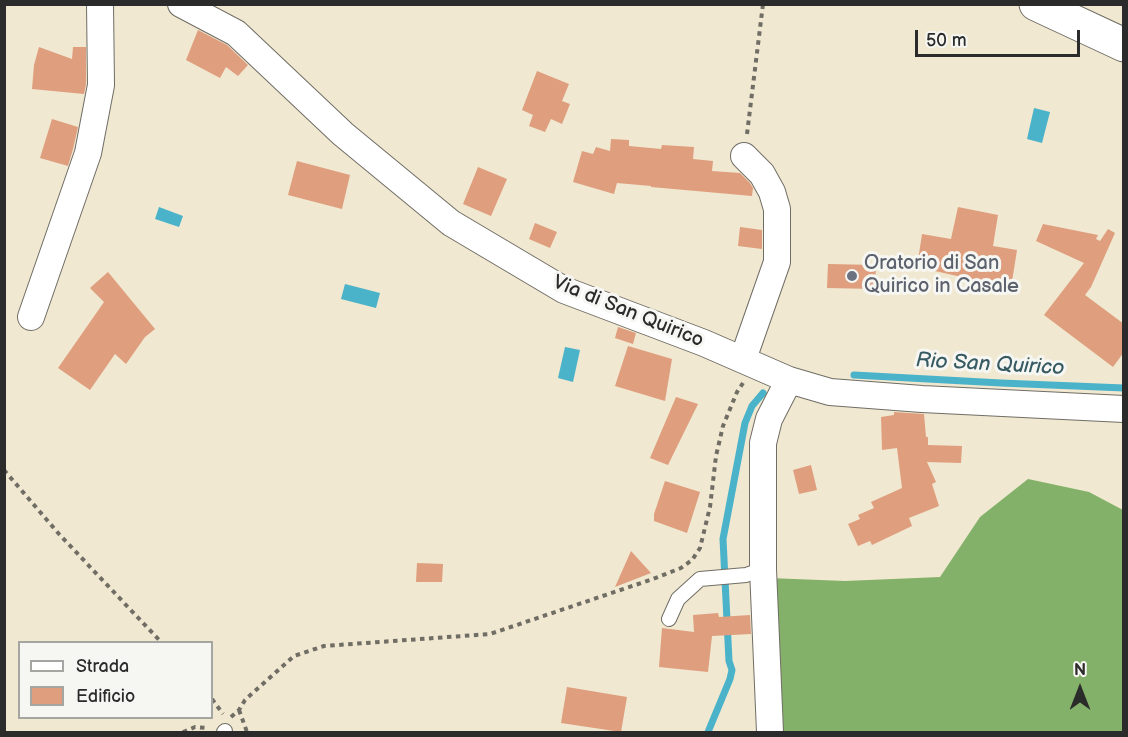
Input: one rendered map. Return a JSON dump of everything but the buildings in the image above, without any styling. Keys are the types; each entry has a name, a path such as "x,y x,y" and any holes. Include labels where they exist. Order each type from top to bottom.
{"main road":[{"path":"1036,4 1124,45"}],"street":[{"path":"31,317 88,153 101,85 100,4"},
{"name":"Via di San Quirico","path":"183,5 236,33 343,134 451,223 564,290 749,362 789,380 830,392 1124,409"},
{"path":"744,156 762,174 772,192 777,209 777,262 749,362"},
{"path":"770,732 754,572 764,442 769,419 789,380"}],"lane":[{"path":"669,619 678,598 700,579 716,579 754,572"}],"path":[{"path":"744,156 763,4"},
{"path":"213,700 228,719 239,710 244,700 294,656 324,646 490,634 681,568 692,560 700,548 710,507 716,456 723,426 749,362"},
{"path":"4,470 59,534 159,641"},
{"path":"239,710 247,732"}],"green space":[{"path":"1028,479 1089,492 1123,510 1123,732 778,732 769,578 845,581 940,577 980,517"}],"water":[{"path":"1034,108 1050,112 1042,143 1027,139"},
{"path":"159,207 183,216 179,227 155,219"},
{"path":"345,284 380,293 376,308 341,299"},
{"path":"565,347 580,350 573,382 558,378"}],"waterway":[{"name":"Rio San Quirico","path":"854,375 1124,388"},
{"name":"Rio San Quirico","path":"708,732 732,670 729,661 723,539 745,423 752,406 763,393"}],"place":[{"name":"Oratorio di San Quirico in Casale","path":"852,276"}]}
